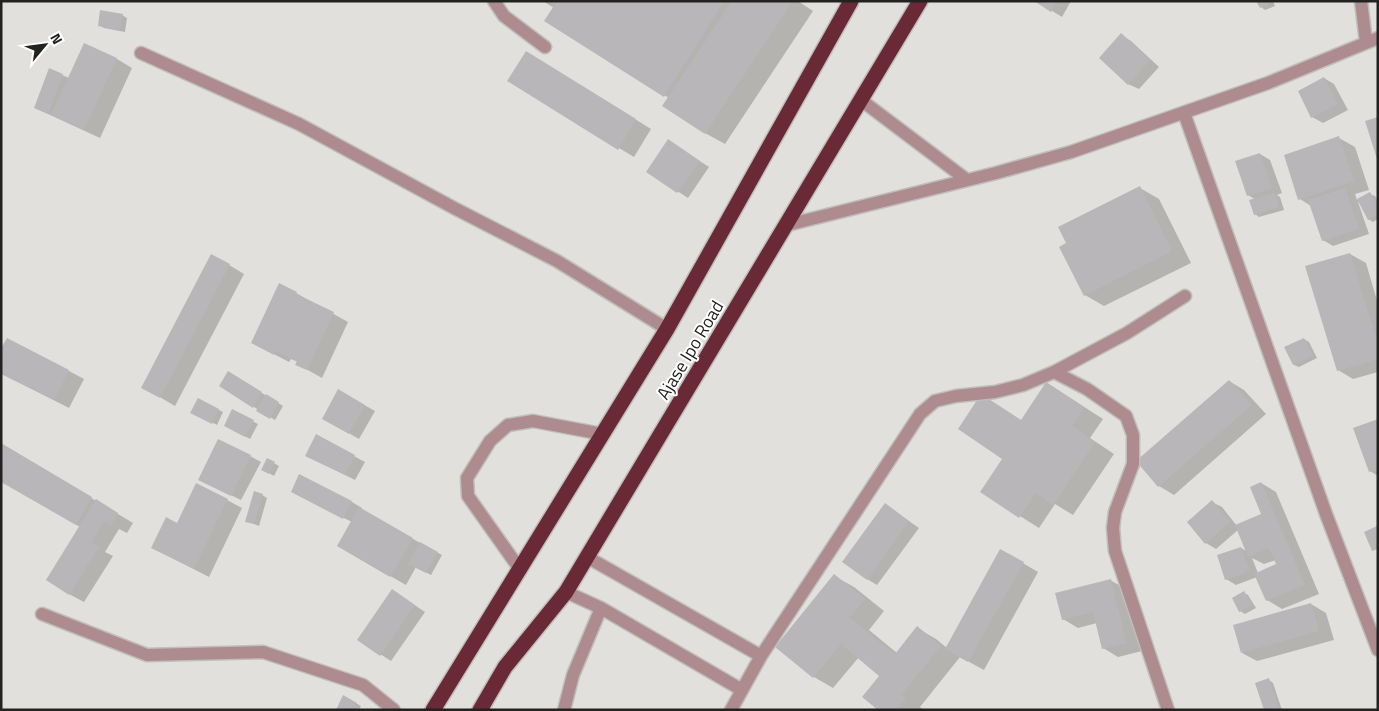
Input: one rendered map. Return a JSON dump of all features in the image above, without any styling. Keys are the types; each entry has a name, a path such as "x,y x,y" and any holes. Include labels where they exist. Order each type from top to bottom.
{"highway":[{"name":"Ajase Ipo Road","path":"433,710 667,329 851,1"},
{"name":"Ajase Ipo Road","path":"480,710 505,667 566,592 920,1"}],"street":[{"path":"494,1 504,16 545,47"},
{"path":"787,225 1070,152 1268,83 1372,40 1361,1"},
{"path":"141,54 299,124 557,261 667,329"},
{"path":"862,100 967,180"},
{"path":"1184,112 1326,514 1378,650"},
{"path":"730,710 761,656 920,414 935,401 956,396 994,392 1023,385 1054,372 1126,333 1185,296"},
{"path":"1054,372 1087,389 1126,416 1133,435 1132,464 1115,512 1112,528 1115,551 1168,710"},
{"path":"519,568 468,496 467,478 490,441 508,425 533,421 602,434"},
{"path":"587,557 761,656"},
{"path":"566,592 601,608 742,690"},
{"path":"564,710 573,675 601,608"},
{"path":"42,614 147,655 263,652 363,685 394,710"}],"building":[{"path":"557,1 724,1 664,97 544,21"},
{"path":"732,1 793,1 705,134 662,106"},
{"path":"1034,1 1057,1 1051,12"},
{"path":"1256,1 1274,1 1260,8"},
{"path":"100,10 123,14 120,30 98,26"},
{"path":"1121,33 1150,60 1128,85 1099,58"},
{"path":"84,43 117,58 84,130 51,115"},
{"path":"526,51 636,119 618,150 507,81"},
{"path":"49,68 63,74 48,114 34,108"},
{"path":"1324,77 1338,104 1311,118 1298,91"},
{"path":"1378,117 1378,159 1377,159 1365,121"},
{"path":"1339,136 1354,181 1298,200 1284,155"},
{"path":"668,139 700,161 677,193 646,172"},
{"path":"1260,153 1272,188 1247,196 1235,161"},
{"path":"1140,186 1172,251 1084,296 1059,247 1066,243 1058,227"},
{"path":"1345,188 1359,229 1322,241 1308,200"},
{"path":"1370,192 1378,207 1378,214 1368,220 1357,199"},
{"path":"1275,193 1279,207 1254,215 1249,200"},
{"path":"1350,253 1378,344 1378,359 1337,371 1305,266"},
{"path":"211,254 230,264 160,398 141,388"},
{"path":"279,283 297,292 296,294 334,312 307,370 295,365 297,361 275,351 274,355 251,343"},
{"path":"7,338 69,370 54,400 1,374 1,348"},
{"path":"1304,338 1313,356 1293,365 1284,347"},
{"path":"228,371 262,392 253,408 219,386"},
{"path":"1229,380 1252,405 1158,487 1136,461"},
{"path":"1046,382 1084,407 1072,426 1095,442 1053,505 1036,493 1019,518 980,492 1002,459 958,429 981,394 1021,420"},
{"path":"338,389 365,405 349,434 322,419"},
{"path":"266,394 279,402 270,419 256,411"},
{"path":"198,398 219,409 212,424 190,413"},
{"path":"232,409 254,420 245,437 224,426"},
{"path":"1378,419 1378,469 1369,472 1353,428"},
{"path":"316,434 355,455 345,475 305,456"},
{"path":"218,439 251,455 231,496 198,480"},
{"path":"1,443 92,497 76,525 1,482"},
{"path":"267,458 275,462 269,474 261,470"},
{"path":"299,474 352,501 343,519 291,492"},
{"path":"1261,482 1305,585 1266,601 1254,574 1276,564 1269,548 1248,557 1235,525 1261,514 1250,487"},
{"path":"196,483 228,499 194,569 151,548 166,517 177,523"},
{"path":"254,491 263,494 254,524 245,522"},
{"path":"96,499 118,513 111,525 104,521 91,542 99,547 69,595 46,580"},
{"path":"1212,500 1230,522 1205,544 1187,522"},
{"path":"885,503 909,521 867,580 842,562"},
{"path":"359,507 413,538 390,577 337,546"},
{"path":"1377,526 1378,549 1372,551 1364,532"},
{"path":"420,542 438,552 426,573 408,564"},
{"path":"1241,547 1250,571 1225,580 1217,555"},
{"path":"1000,549 1024,562 968,662 945,649"},
{"path":"834,574 865,599 850,618 895,654 917,626 941,646 901,695 906,698 896,710 878,710 862,697 879,676 841,644 813,678 775,647"},
{"path":"1111,579 1127,643 1102,649 1093,612 1062,620 1055,593"},
{"path":"392,589 415,605 380,656 357,640"},
{"path":"1244,591 1252,605 1239,612 1232,598"},
{"path":"1311,603 1319,631 1241,653 1233,625"},
{"path":"1269,678 1279,710 1264,710 1255,683"},
{"path":"343,695 357,703 353,710 336,710"}]}
